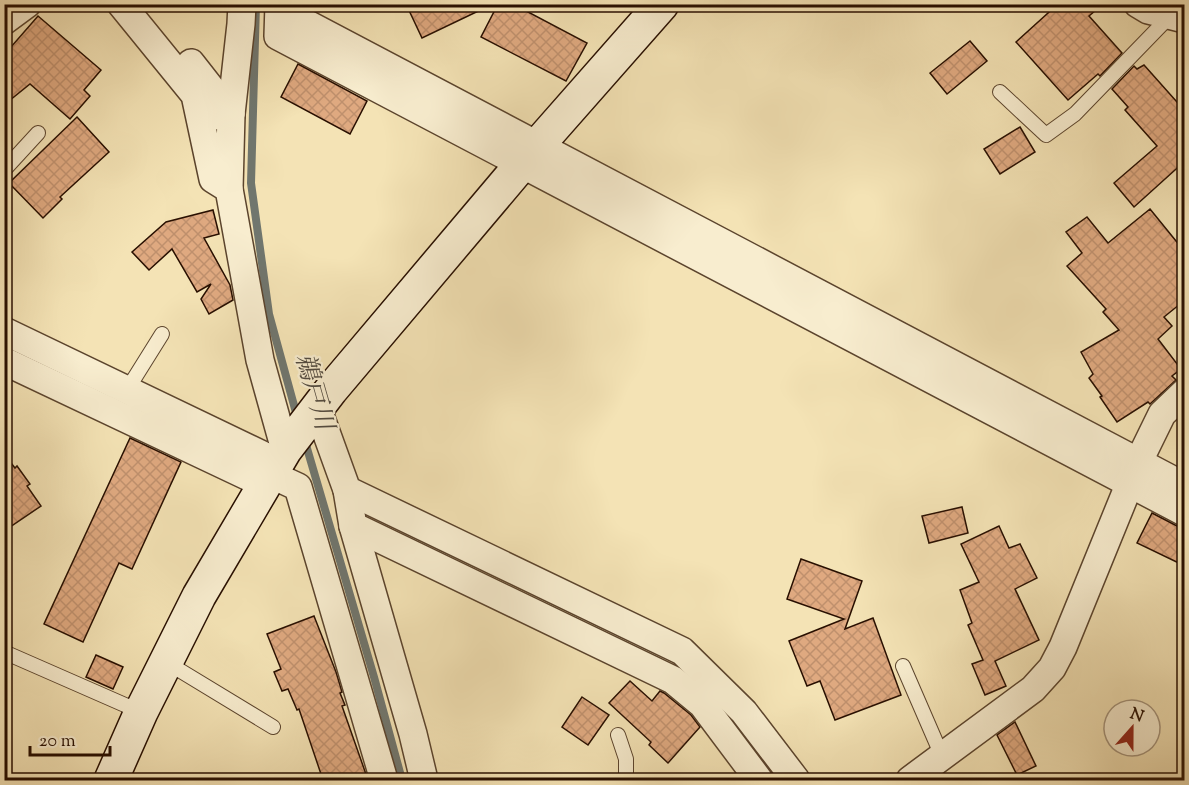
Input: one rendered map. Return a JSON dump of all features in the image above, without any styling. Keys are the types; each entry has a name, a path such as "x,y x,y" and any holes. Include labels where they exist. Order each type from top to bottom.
{"street":[{"path":"4,21 27,4"},
{"path":"121,4 195,95 213,179 229,189"},
{"path":"145,4 231,114"},
{"path":"242,4 231,114 229,189 277,463"},
{"path":"111,780 141,712 199,596 277,463 314,411 530,155 662,4"},
{"path":"1138,4 1148,10 1178,13"},
{"path":"279,7 530,155 1134,473 1185,512"},
{"path":"200,117 231,114"},
{"path":"4,331 277,463 298,487 384,780"},
{"path":"4,361 277,463"},
{"path":"910,780 1033,688 1052,668 1064,646 1134,473 1162,414 1185,393"},
{"path":"314,411 347,490 353,526 424,780"},
{"path":"1134,473 1185,486"},
{"path":"347,490 682,651 744,712 796,780"},
{"path":"353,526 673,680 702,704 759,780"}],"lane":[{"path":"1000,92 1047,135 1075,114 1178,13"},
{"path":"4,170 38,133"},
{"path":"127,390 162,334"},
{"path":"4,652 141,712"},
{"path":"166,662 273,727"},
{"path":"903,666 942,756"},
{"path":"618,735 626,759 626,780"}],"building":[{"path":"406,4 493,4 422,38"},
{"path":"498,4 513,4 587,43 566,81 481,37"},
{"path":"1058,4 1103,4 1089,16 1122,53 1100,76 1098,74 1068,100 1016,42"},
{"path":"38,16 101,70 84,90 90,96 70,119 30,84 4,105 4,55"},
{"path":"970,41 987,61 947,94 930,73"},
{"path":"298,64 367,101 350,134 281,97"},
{"path":"1144,65 1185,111 1185,161 1134,207 1114,183 1157,146 1125,110 1128,107 1112,89 1134,66 1137,69"},
{"path":"77,117 109,152 60,197 62,199 43,218 9,183"},
{"path":"1020,127 1035,152 1000,174 984,149"},
{"path":"1150,209 1185,252 1185,300 1164,317 1172,326 1158,339 1181,369 1172,376 1176,380 1150,404 1148,402 1117,422 1089,378 1093,374 1081,352 1119,330 1103,312 1106,309 1067,266 1082,253 1066,232 1087,217 1108,243"},
{"path":"213,210 219,234 204,238 230,285 233,300 209,314 201,299 211,284 197,292 172,249 149,270 132,252 166,222"},
{"path":"130,438 181,462 132,569 119,563 83,642 44,624"},
{"path":"4,454 15,468 17,466 30,484 27,486 41,506 4,531"},
{"path":"962,507 968,533 929,543 922,516"},
{"path":"1152,513 1185,528 1185,566 1137,543"},
{"path":"999,526 1009,548 1020,544 1037,578 1015,589 1039,640 995,661 1006,686 985,695 972,664 983,660 968,625 972,623 960,590 979,582 961,544"},
{"path":"801,559 862,581 845,629 873,618 901,695 835,720 820,681 807,686 789,641 844,619 787,599"},
{"path":"314,616 336,672 345,705 342,706 368,780 323,780 299,709 297,710 288,689 282,691 274,672 281,669 267,634"},
{"path":"96,655 123,667 113,689 86,677"},
{"path":"630,681 652,701 660,691 664,693 691,715 700,727 668,763 649,745 651,742 609,703"},
{"path":"582,697 609,715 588,745 562,727"},
{"path":"1015,722 1036,766 1017,775 997,735"}],"waterway":[{"name":"鵜戸川","path":"256,4 251,183 269,314 298,420"},
{"name":"鵜戸川","path":"304,438 402,780"},
{"path":"766,769 775,780"}]}
